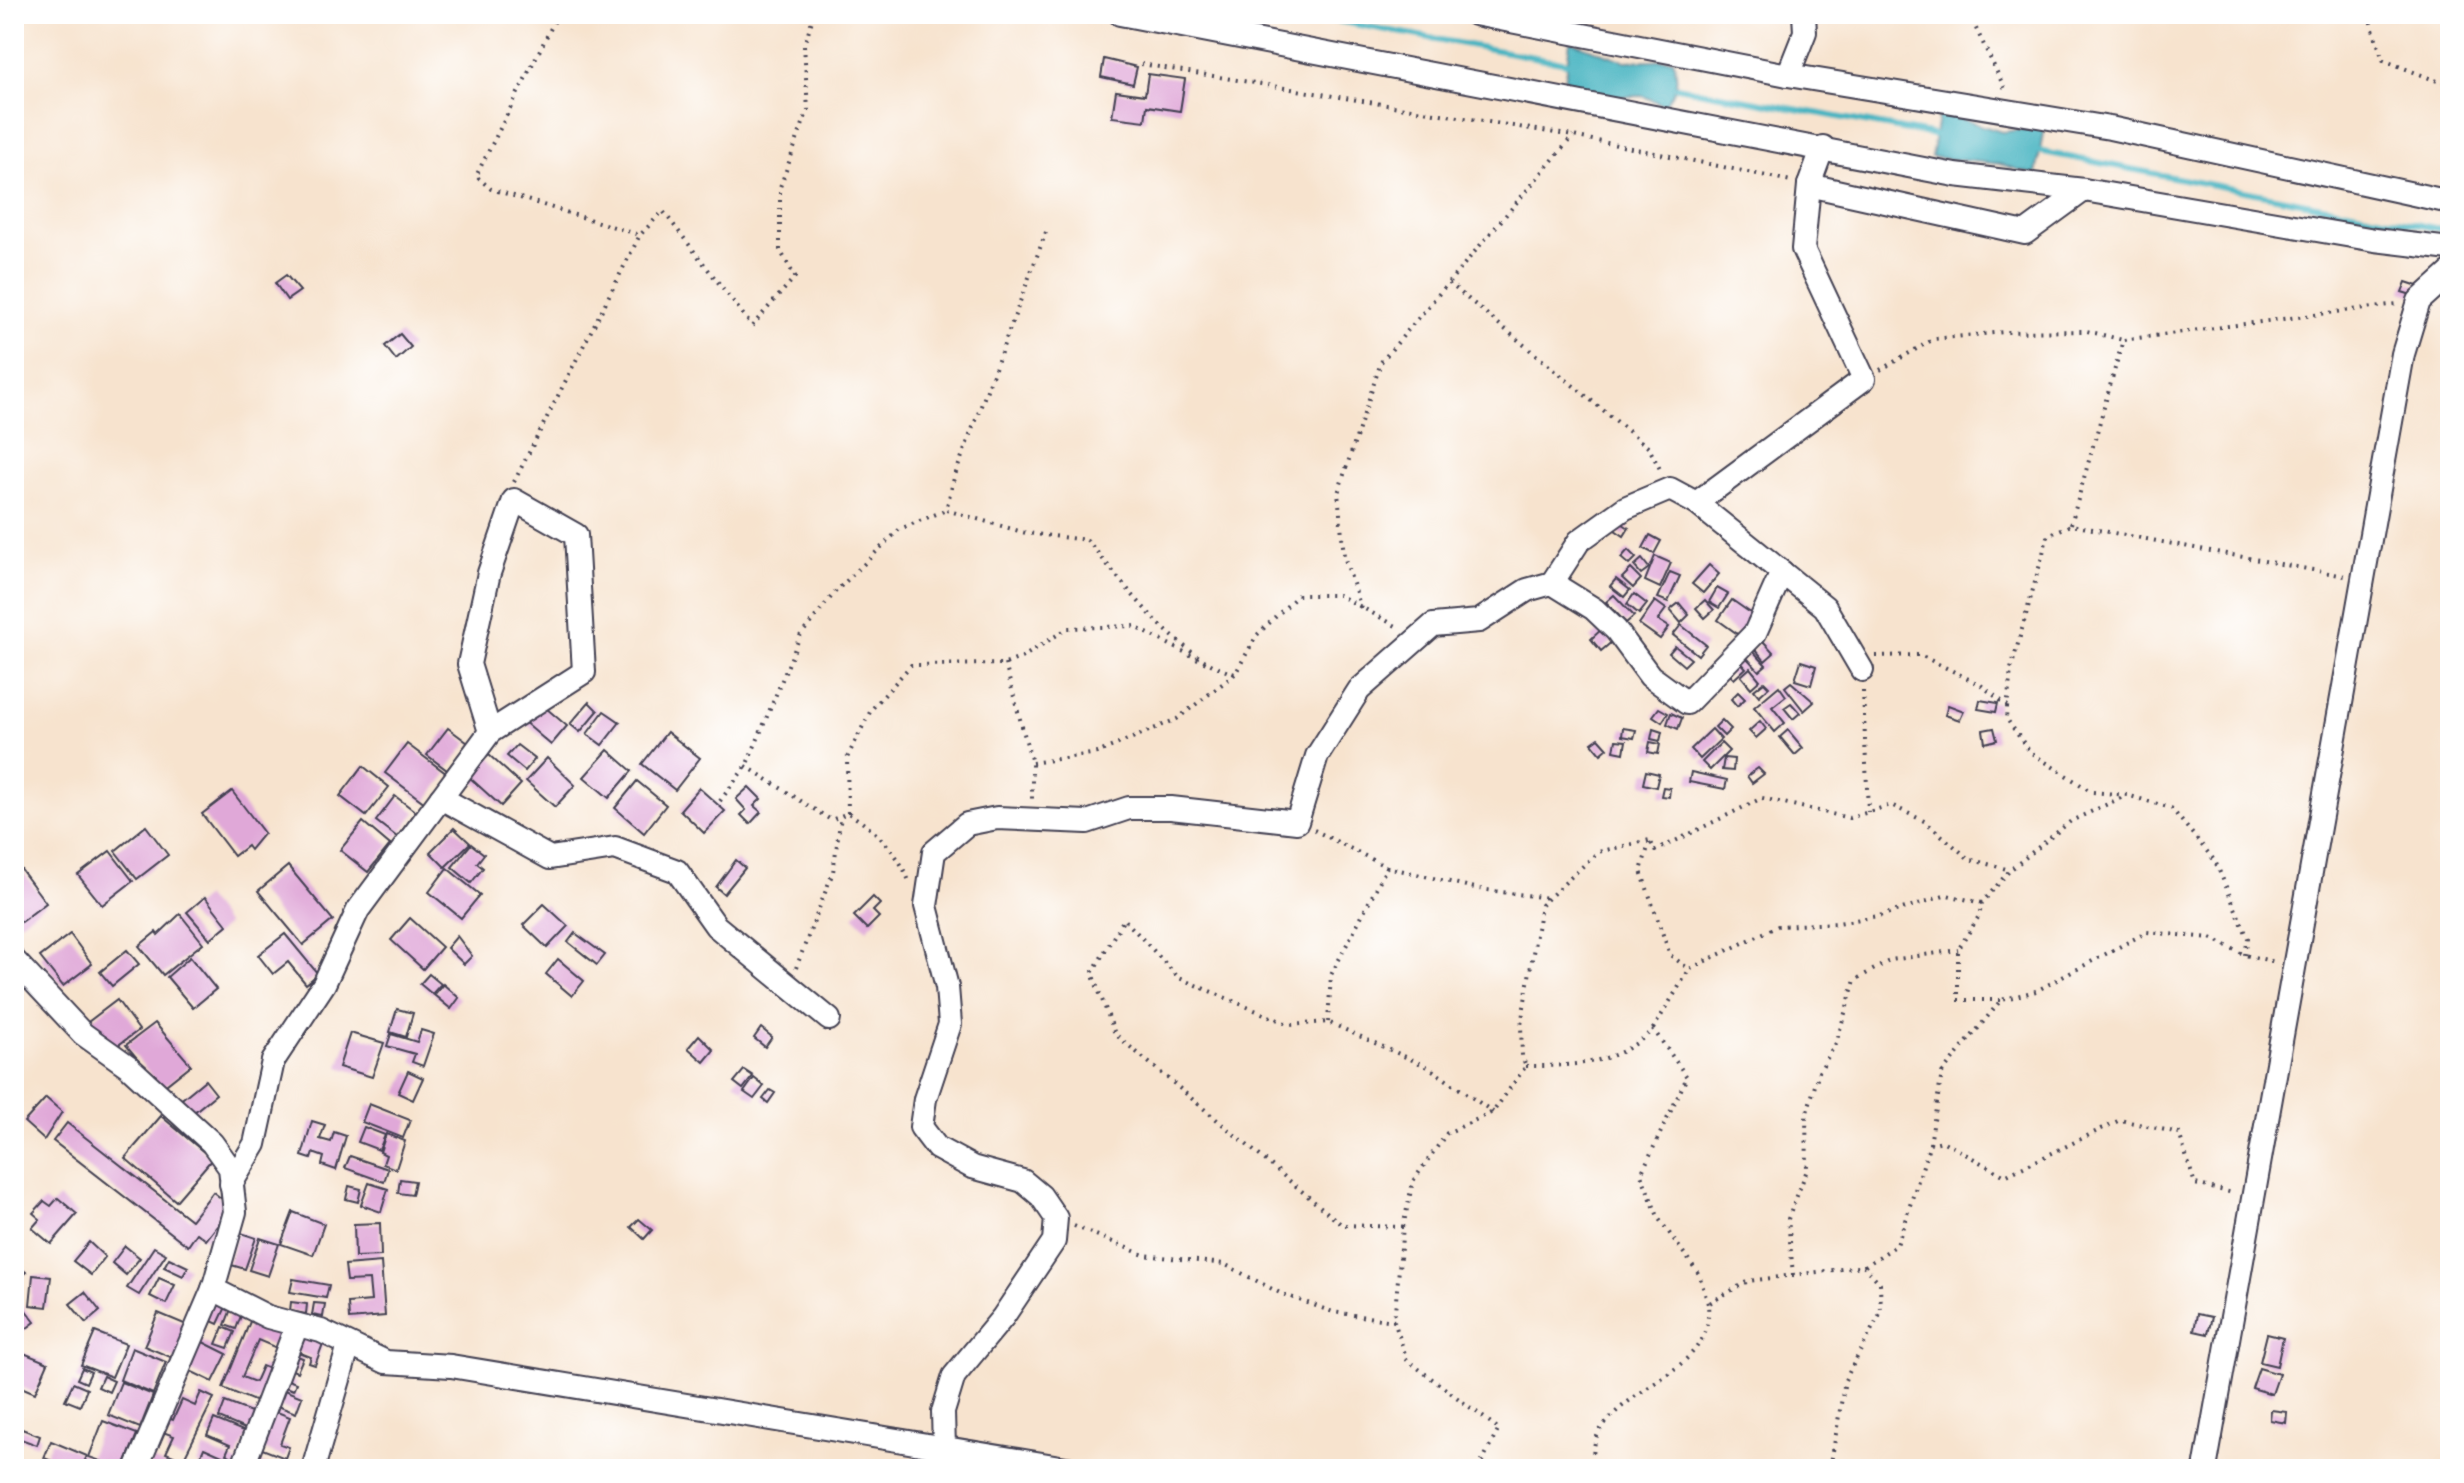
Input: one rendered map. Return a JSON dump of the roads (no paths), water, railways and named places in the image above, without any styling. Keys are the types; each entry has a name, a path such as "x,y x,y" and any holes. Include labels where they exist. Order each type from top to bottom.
{"street":[{"path":"1120,14 1823,147 1955,175 2084,190 2375,240 2448,260 2419,301 2403,354 2205,1469"},
{"path":"1475,14 1788,75 2110,128 2450,202"},
{"path":"1788,75 1805,32 1804,14"},
{"path":"1696,503 1864,379 1803,249 1809,185 1823,147"},
{"path":"1809,185 2025,233 2084,190"},
{"path":"944,1448 943,1412 954,1376 1003,1317 1054,1241 1056,1218 1041,1196 1023,1181 972,1167 937,1148 921,1127 925,1099 950,1024 947,987 926,906 934,852 967,824 997,818 1087,822 1129,808 1171,808 1297,822 1317,756 1359,690 1433,625 1479,621 1527,590 1552,583 1579,541 1625,508 1670,489 1696,503 1825,607 1862,670"},
{"path":"231,1184 255,1144 273,1061 324,984 358,910 490,732 584,672 576,535 514,500 489,573 469,664 490,732"},
{"path":"1552,583 1594,609 1616,630 1650,676 1687,703 1755,633 1782,572"},
{"path":"441,798 550,858 615,848 677,871 716,926 829,1019"},
{"path":"14,960 83,1034 128,1066 212,1143 230,1168 235,1212 213,1289 136,1469"},
{"path":"213,1289 268,1317 321,1331 400,1365 451,1366 1072,1469"},
{"path":"242,1469 297,1325"},
{"path":"313,1469 349,1345"}],"water":[{"path":"1570,41 1625,61 1673,59 1675,89 1664,105 1643,96 1603,97 1564,88"},
{"path":"1939,112 2002,132 2044,127 2036,175 1999,164 1931,157"}],"waterway":[{"path":"1299,14 1567,63"},
{"path":"1677,87 1934,135"},
{"path":"2038,151 2450,231"}]}
